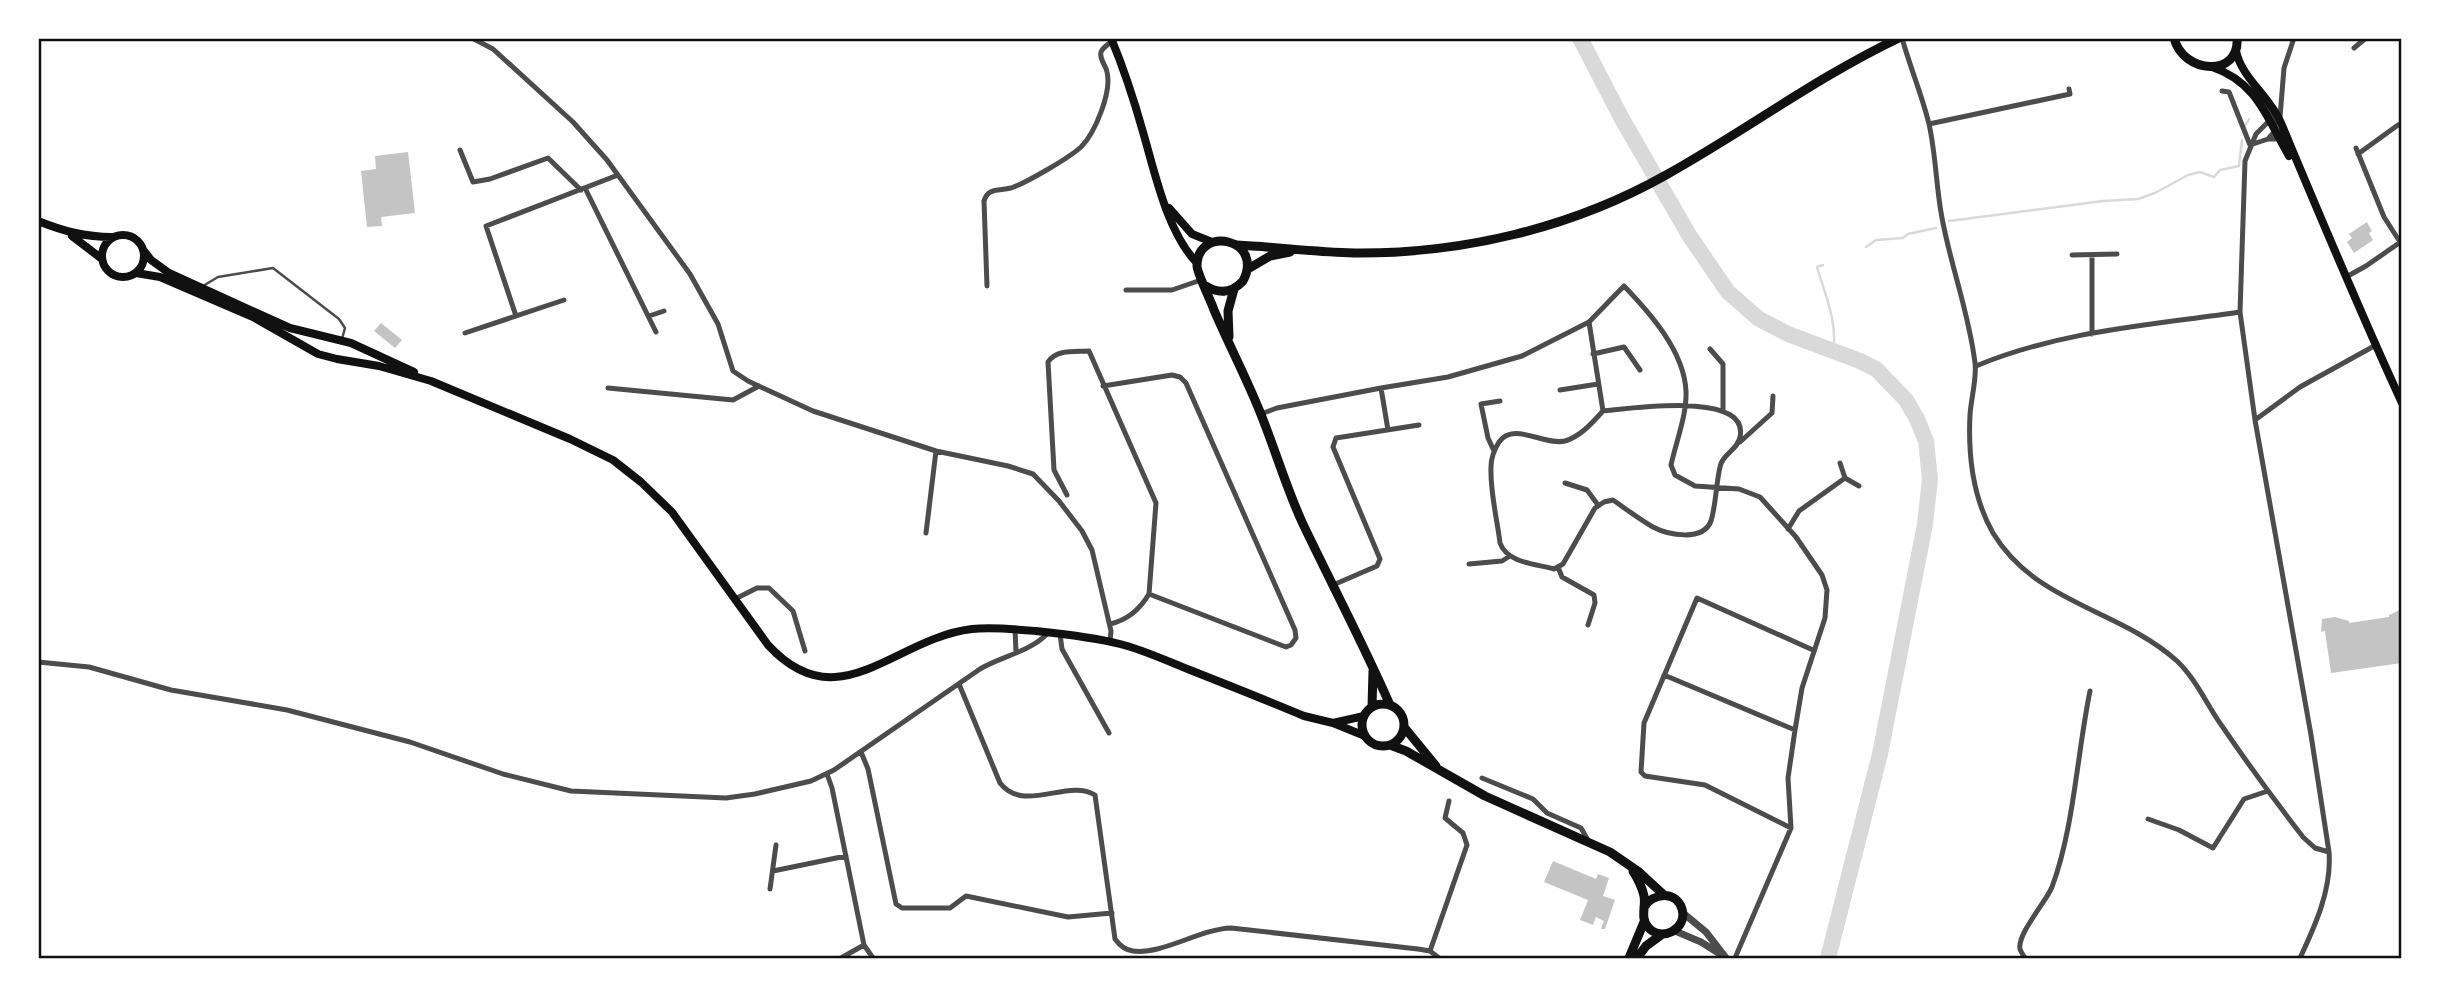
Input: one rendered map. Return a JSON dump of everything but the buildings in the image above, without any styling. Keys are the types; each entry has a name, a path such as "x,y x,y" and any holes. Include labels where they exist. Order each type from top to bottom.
{"main road":[{"path":"1164,200 1181,224 1192,234 1212,242 1225,240 1237,245 1298,251 1393,251 1485,240 1555,224 1626,196 1691,160 1809,86 1901,38"},
{"path":"1112,40 1130,87 1171,220 1197,263 1203,283 1261,414 1296,507 1390,705 1399,712 1404,727 1441,772"},
{"path":"2172,40 2180,55 2186,59 2229,73 2245,84 2256,97 2302,176"},
{"path":"2212,67 2221,65 2238,42"},
{"path":"2238,42 2239,66 2280,120 2345,278 2402,402"},
{"path":"38,221 66,232 93,237 130,235 140,242 144,251 160,268 200,287 290,328 371,351 431,381 594,450 624,468 671,512 780,659 794,669 834,678 866,671 918,643 947,633 978,628 1060,634 1110,642 1148,654 1304,716 1333,723 1365,736"},
{"path":"66,232 102,258"},
{"path":"112,237 102,250 102,258 104,266 115,276 153,274 253,317 327,357 379,366 431,381"},
{"path":"1197,263 1199,254 1212,242"},
{"path":"1203,283 1219,292 1234,289 1243,281 1248,269 1246,256 1237,245"},
{"path":"136,273 142,267 144,251"},
{"path":"1248,269 1270,256 1298,251"},
{"path":"1230,345 1228,312 1234,289"},
{"path":"1372,663 1372,707"},
{"path":"1390,705 1372,707 1364,716 1362,729 1373,744 1390,745 1406,751 1492,799 1589,842 1616,856 1664,895 1677,900 1683,913 1679,926 1675,931 1661,934 1646,946 1637,958"},
{"path":"1333,723 1364,716"},
{"path":"1390,745 1399,738 1404,727"},
{"path":"1629,958 1644,922 1641,887 1631,866"},
{"path":"1644,908 1652,898 1664,895"},
{"path":"1644,922 1654,932 1661,934"}],"street":[{"path":"472,38 493,49 573,122 618,175 690,274 718,324 733,370 759,386 813,411 936,452 1008,466 1033,474 1059,501 1082,531 1092,550 1110,624 1110,642"},
{"path":"1901,38 1929,124 1942,218 1966,313 1976,366 1970,416 1971,459 1975,488 1988,522 2007,553 2043,586 2131,630 2177,661 2309,844 2329,852"},
{"path":"2280,120 2284,68 2294,38"},
{"path":"2354,48 2365,38"},
{"path":"987,286 986,195 990,191 1011,188 1081,147 1094,129 1105,101 1107,71 1100,58 1103,48 1112,40"},
{"path":"2250,145 2277,135 2275,122 2255,84"},
{"path":"2222,88 2230,92 2250,145"},
{"path":"1929,124 2070,94 2069,89"},
{"path":"2270,120 2256,134 2250,145 2244,172 2241,312 2255,420 2329,852 2330,865 2320,909 2300,958"},
{"path":"2345,278 2367,266 2400,241 2384,217 2357,151 2398,125"},
{"path":"460,150 473,182 490,179 548,158 583,189 656,332"},
{"path":"516,316 486,226 618,175"},
{"path":"2072,255 2117,254"},
{"path":"2092,255 2092,334"},
{"path":"1126,290 1172,289 1203,283"},
{"path":"1261,414 1277,408 1381,387 1448,377 1522,356 1589,322 1624,286 1656,319 1671,345 1686,392 1671,465 1675,475 1695,486 1739,489 1760,497 1822,575 1827,590 1825,618 1802,688 1795,730 1788,778 1791,828 1735,958"},
{"path":"465,333 564,299"},
{"path":"649,316 664,311"},
{"path":"1976,366 2006,353 2068,337 2241,312"},
{"path":"1589,322 1603,411"},
{"path":"2255,420 2300,387 2376,345"},
{"path":"1593,354 1624,347 1640,370"},
{"path":"1710,349 1723,364 1723,410"},
{"path":"1068,495 1054,470 1048,362 1052,356 1063,352 1088,351 1156,503 1149,594 1135,612 1110,624"},
{"path":"1103,386 1172,375 1180,377 1186,383 1295,630 1296,638 1286,647 1149,594"},
{"path":"1560,390 1598,384"},
{"path":"608,388 733,400 759,386"},
{"path":"1381,387 1388,430"},
{"path":"1737,444 1741,436 1740,424 1733,415 1723,410 1684,405 1603,411 1578,435 1555,442 1511,433 1503,435 1494,451 1490,466 1502,550 1510,556 1554,569 1563,564 1598,505 1613,500 1656,529 1689,536 1702,531 1710,523 1721,460 1772,413 1773,396"},
{"path":"1494,451 1488,438 1481,404 1500,401"},
{"path":"1334,585 1377,566 1380,559 1333,442 1336,438 1419,425"},
{"path":"926,533 936,452"},
{"path":"1840,463 1845,478 1859,486"},
{"path":"1788,530 1799,511 1845,478"},
{"path":"1565,484 1587,490 1598,505"},
{"path":"1469,564 1502,561 1510,556"},
{"path":"1558,567 1562,577 1594,595 1595,603 1588,625"},
{"path":"735,599 757,588 769,588 793,611 805,650"},
{"path":"1791,828 1705,785 1645,776 1640,772 1644,723 1697,598 1813,650"},
{"path":"1015,629 1016,652"},
{"path":"38,662 89,667 171,690 287,710 410,742 503,774 571,791 726,798 811,781 827,774 997,659 1038,643 1048,633"},
{"path":"1060,634 1062,649 1110,733"},
{"path":"1664,675 1795,730"},
{"path":"959,684 1005,790 1023,796 1084,790 1096,795 1115,939 1123,948 1148,951 1219,929 1231,928 1430,951 1440,958"},
{"path":"2025,958 2020,948 2022,937 2049,893 2062,860 2090,691"},
{"path":"861,751 868,769 896,904 902,908 950,908 966,896 1068,916 1112,913"},
{"path":"827,774 864,945 873,958"},
{"path":"1482,778 1492,780 1538,802 1547,813 1581,828 1589,842"},
{"path":"2148,819 2179,830 2213,848 2244,799 2269,792"},
{"path":"1430,951 1467,845 1463,833 1445,818 1449,801"},
{"path":"770,889 776,845"},
{"path":"773,871 846,856"},
{"path":"1683,913 1706,932 1725,957"},
{"path":"1675,931 1701,942 1725,957"},
{"path":"841,958 864,945"}],"lane":[{"path":"200,287 218,277 273,268 339,319 345,328 342,341"}],"waterway":[{"path":"1580,38 1622,119 1689,235 1728,292 1759,319 1788,334 1876,369 1906,400 1926,441 1930,479 1925,524 1880,754 1828,958"},
{"path":"2245,126 2249,119"},
{"path":"1949,221 2138,199 2188,175 2200,172 2214,177 2220,170 2239,166 2242,140"},
{"path":"1866,247 1876,240 1903,238 1908,234 1936,228"},
{"path":"1823,265 1817,267 1832,319 1833,351"}]}
